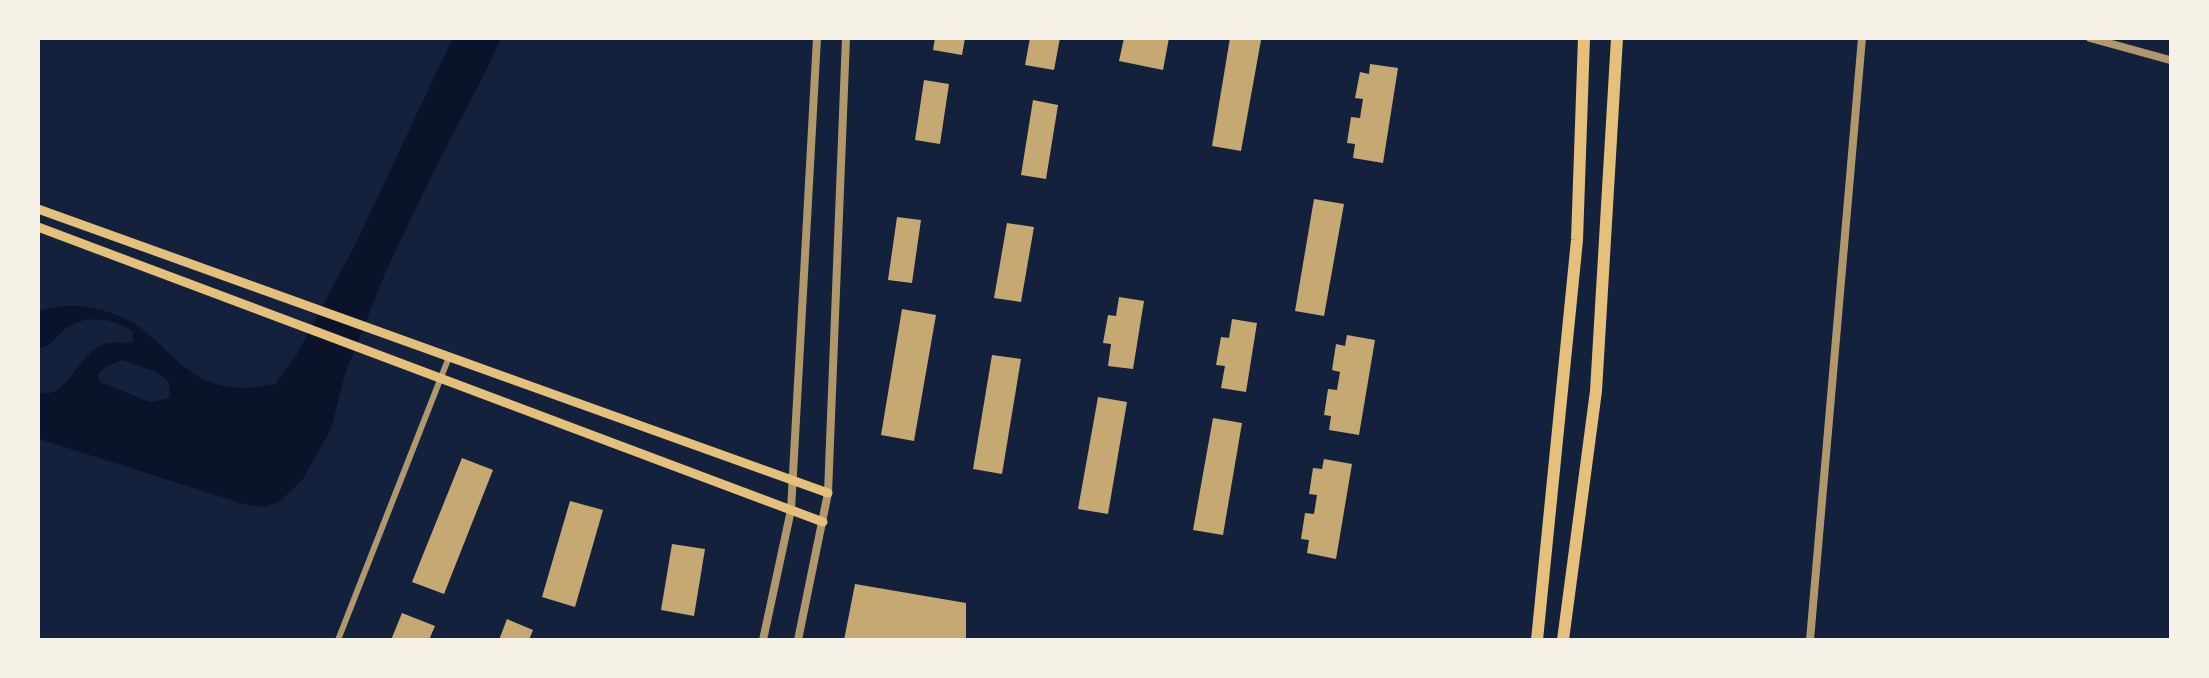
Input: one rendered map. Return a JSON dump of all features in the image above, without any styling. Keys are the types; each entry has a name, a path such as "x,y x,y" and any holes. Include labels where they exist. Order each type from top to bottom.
{"highway":[{"path":"1536,639 1577,240 1584,38"},
{"path":"1563,639 1596,391 1617,38"}],"main road":[{"path":"38,209 828,493"},
{"path":"38,227 823,522"}],"street":[{"path":"763,639 791,510 817,38"},
{"path":"797,639 828,493 846,38"},
{"path":"1810,639 1862,38"},
{"path":"2090,38 2171,60"},
{"path":"338,639 449,357"}],"water":[{"path":"452,39 501,39 386,271 345,374 331,429 303,479 280,501 265,507 247,505 39,439 39,393 57,390 86,357 100,346 133,342 133,332 117,323 90,319 73,324 50,344 39,348 39,311 63,306 99,309 133,323 182,365 204,379 238,388 275,384 297,354 355,245","holes":["122,360 154,371 169,382 170,398 150,402 100,382 98,375 106,367"]}],"building":[{"path":"935,38 965,38 962,55 933,50"},
{"path":"1030,38 1060,38 1054,70 1025,65"},
{"path":"1124,38 1169,38 1163,70 1119,61"},
{"path":"1230,38 1261,40 1241,151 1212,146"},
{"path":"1370,64 1398,68 1383,163 1353,158 1355,144 1347,143 1351,117 1360,118 1363,99 1355,98 1360,72 1369,74"},
{"path":"924,80 949,84 940,144 915,140"},
{"path":"1033,100 1058,105 1046,179 1021,175"},
{"path":"1314,199 1344,204 1324,316 1295,311"},
{"path":"897,217 921,220 912,283 888,280"},
{"path":"1007,223 1034,227 1021,302 994,298"},
{"path":"1119,297 1144,301 1133,369 1108,366 1111,344 1103,343 1108,315 1116,316"},
{"path":"902,309 936,315 914,441 881,435"},
{"path":"1232,319 1257,323 1246,392 1221,388 1225,366 1216,365 1221,337 1229,338"},
{"path":"1347,335 1375,340 1359,435 1329,430 1331,416 1324,415 1328,389 1337,390 1340,372 1332,370 1336,344 1345,346"},
{"path":"992,355 1021,359 1002,474 973,469"},
{"path":"1098,397 1127,402 1108,514 1078,509"},
{"path":"1213,418 1242,423 1223,535 1193,530"},
{"path":"462,458 493,470 444,594 412,582"},
{"path":"1324,459 1352,464 1336,559 1307,553 1309,540 1301,539 1305,513 1314,514 1317,495 1309,494 1313,468 1322,469"},
{"path":"570,501 603,510 575,607 542,597"},
{"path":"672,544 705,549 694,616 661,610"},
{"path":"855,584 966,603 966,640 844,640"},
{"path":"402,613 435,626 429,640 391,640"},
{"path":"507,619 533,630 529,640 499,640"}]}
